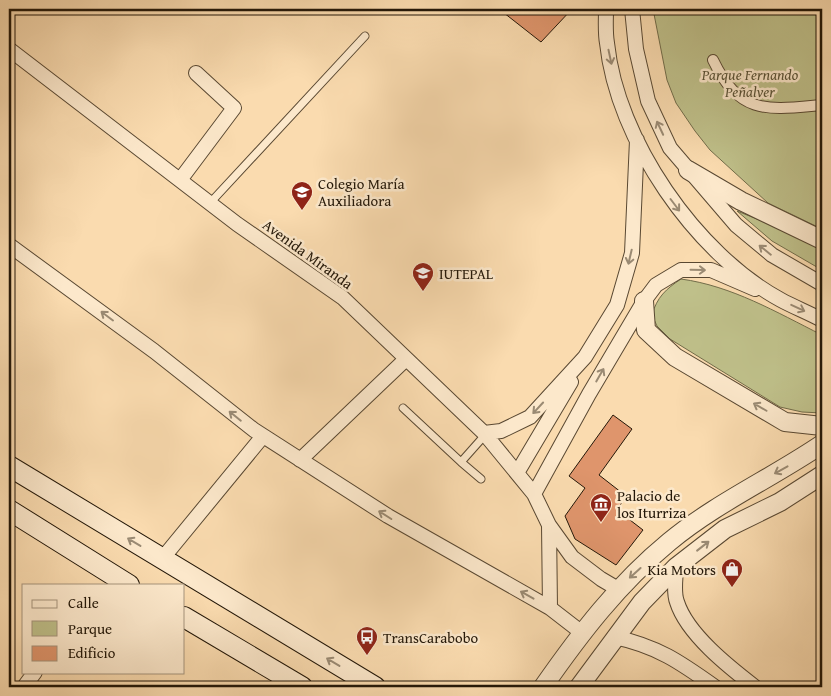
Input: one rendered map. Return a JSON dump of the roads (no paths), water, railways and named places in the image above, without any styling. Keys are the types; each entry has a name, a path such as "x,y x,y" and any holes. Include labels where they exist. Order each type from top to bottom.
{"main road":[{"path":"9,466 375,687"},
{"path":"9,510 107,580 125,584"},
{"path":"185,618 302,687"}],"street":[{"path":"606,9 607,44 615,82 637,139 670,200 693,228 750,279 780,300"},
{"path":"632,9 636,49 648,101 670,148 736,225 772,255 822,284"},
{"name":"Avenida Miranda","path":"9,49 210,203 343,298 484,434 534,494 549,524 572,557 601,580 618,589"},
{"path":"713,60 722,79 735,93 752,104 766,109 822,105"},
{"path":"180,180 234,108 196,73"},
{"path":"517,473 617,305 632,253 637,139"},
{"path":"688,170 741,202 822,240"},
{"path":"9,245 154,351 263,436 388,516 550,608 581,632"},
{"path":"534,494 644,301 656,285 681,270 711,270 822,320"},
{"path":"644,301 646,330 675,357 785,422 822,426"},
{"path":"484,434 501,431 530,417 585,358"},
{"path":"300,460 406,359"},
{"path":"162,560 263,436"},
{"path":"543,687 581,632 618,589 670,541 737,495 822,444"},
{"path":"578,687 642,602 676,567 725,529 780,502 822,475"},
{"path":"549,524 550,608"},
{"path":"676,567 676,601 686,618 711,652 755,687"},
{"path":"614,637 643,643 670,656 715,687"},
{"path":"24,687 34,674"}],"lane":[{"path":"210,203 365,36"},
{"path":"403,408 481,479"},
{"path":"462,462 484,434"}],"place":[{"name":"Colegio María Auxiliadora","path":"302,211"},
{"name":"IUTEPAL","path":"423,292"},
{"name":"Palacio de los Iturriza","path":"601,523"},
{"name":"Kia Motors","path":"732,588"},
{"name":"TransCarabobo","path":"367,656"}],"park label":[{"name":"Parque Fernando Peñalver","path":"750,82"}]}
